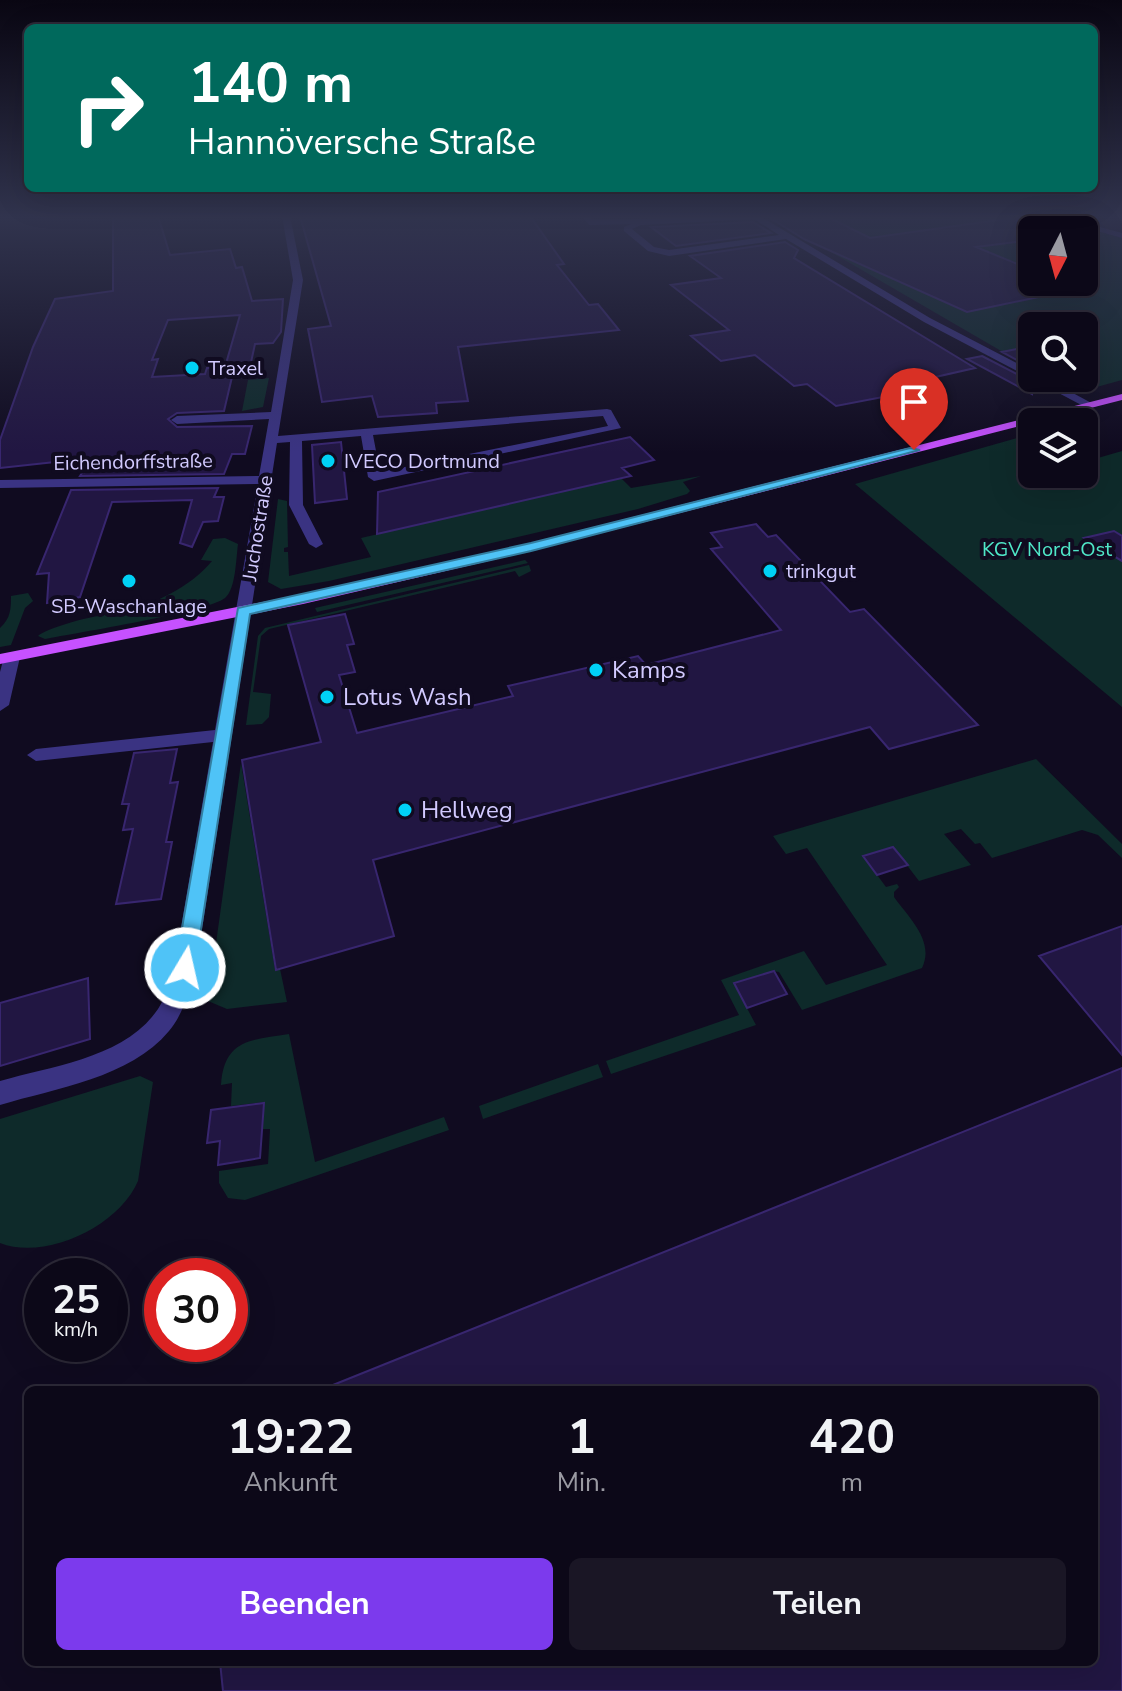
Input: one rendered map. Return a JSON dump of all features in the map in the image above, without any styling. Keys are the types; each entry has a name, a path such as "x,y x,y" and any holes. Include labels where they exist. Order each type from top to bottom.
{"main road":[{"path":"6,658 243,611 546,543 1122,397"}],"street":[{"name":"Juchostraße","path":"0,1093 96,1064 138,1045 160,1025 175,1002 185,968 295,295"},
{"path":"885,295 1018,369"},
{"path":"1063,392 1091,406"},
{"path":"272,440 366,432 607,412 615,428 374,477 366,432"},
{"path":"177,420 276,415"},
{"path":"296,438 296,505 316,544"},
{"name":"Eichendorffstraße","path":"0,484 266,480"},
{"path":"0,705 6,658"},
{"path":"36,755 223,735"}],"green space":[{"path":"905,295 1122,295 1122,380 1098,387 1098,312 1018,312 1018,361"},
{"path":"269,378 263,407 242,411 248,380"},
{"name":"KGV Nord-Ost","path":"1018,438 1018,488 1098,488 1098,458 1122,451 1122,707 855,484"},
{"path":"701,476 683,482 690,491 687,494 638,509 329,581 281,589 268,582 278,499 287,501 288,547 284,548 284,552 288,552 289,576 371,557 361,538 621,478 631,488"},
{"path":"225,538 238,544 233,581 229,594 214,604 140,622 45,639 38,636 80,620 115,614 121,616 170,594 193,579 212,561 201,560 213,539"},
{"path":"525,560 528,563 317,612 315,608"},
{"path":"529,565 531,571 519,577 515,571 269,629 261,636 253,692 271,694 269,717 262,724 246,725 258,636 265,628"},
{"path":"28,593 33,601 25,608 11,645 0,647 0,628 8,617 11,596"},
{"path":"1036,759 1122,844 1122,858 1098,835 1082,830 992,858 980,843 975,844 961,829 944,834 971,865 919,881 893,847 863,856 886,887 897,884 899,887 894,897 923,939 925,958 922,968 802,1010 779,972 773,971 734,984 756,1025 611,1074 606,1061 739,1015 721,980 804,951 826,985 887,965 807,848 786,854 773,836"},
{"path":"241,763 275,969 280,969 287,1002 227,1009 208,1001"},
{"path":"289,1034 315,1162 444,1117 449,1130 245,1200 228,1198 219,1183 219,1171 268,1164 270,1129 263,1129 264,1102 231,1106 232,1083 221,1085 223,1070 228,1058 242,1044"},
{"path":"598,1064 603,1077 483,1119 479,1106"},
{"path":"140,1076 153,1082 138,1181 129,1197 115,1212 79,1236 38,1247 0,1243 0,1119"}],"building":[{"path":"85,295 250,295 252,301 283,299 281,332 273,343 255,344 248,376 232,377 224,411 177,413 168,419 177,427 252,426 245,454 232,454 224,474 80,476 92,458 0,468 0,440 33,347 55,299","holes":["240,315 225,367 207,368 205,374 152,377 158,359 152,360 168,320"]},
{"path":"322,295 581,295 589,305 598,304 619,330 458,347 468,401 436,403 437,413 378,417 372,396 322,402 308,329 331,326"},
{"path":"684,295 855,295 975,368 918,381 930,388 836,406 807,384 794,386 755,355 721,361 691,336 729,330"},
{"path":"929,295 1018,295 1044,296 967,312"},
{"path":"1018,349 1018,361 1002,352"},
{"path":"982,356 1018,375 1018,386 967,359"},
{"path":"630,437 654,460 622,468 631,476 377,534 378,492"},
{"path":"341,442 347,499 315,503 312,445"},
{"path":"218,488 214,497 224,497 218,521 203,522 192,547 180,543 192,500 112,502 80,597 47,603 49,573 37,574 71,490"},
{"name":"Hellweg","path":"756,524 768,537 776,535 850,612 864,609 978,725 889,749 870,727 373,860 394,936 276,970 242,760 321,742 288,625 345,614 354,644 347,645 355,672 339,675 357,733 513,696 508,686 638,656 646,665 781,630 711,549 722,547 711,533"},
{"path":"1114,531 1122,536 1122,561 1084,538"},
{"path":"177,749 170,783 178,782 166,842 172,842 161,899 116,904 133,829 123,830 129,804 122,804 134,753"},
{"path":"893,847 908,865 877,875 863,856"},
{"path":"1122,926 1122,1055 1039,956"},
{"path":"774,971 787,994 747,1008 734,983"},
{"path":"88,978 90,1039 0,1066 0,1003"},
{"path":"1122,1068 1122,1691 223,1691 220,1666 1098,1666 1098,1386 330,1386"},
{"path":"264,1103 260,1158 218,1165 220,1141 207,1143 211,1110"}],"place":[{"name":"Traxel","path":"192,368"},
{"name":"IVECO Dortmund","path":"328,461"},
{"name":"trinkgut","path":"770,571"},
{"name":"SB-Waschanlage","path":"129,581"},
{"name":"Kamps","path":"596,670"},
{"name":"Lotus Wash","path":"327,697"},
{"name":"Hellweg","path":"405,810"}],"route":[{"path":"185,968 243,611 531,547 914,450"}]}
